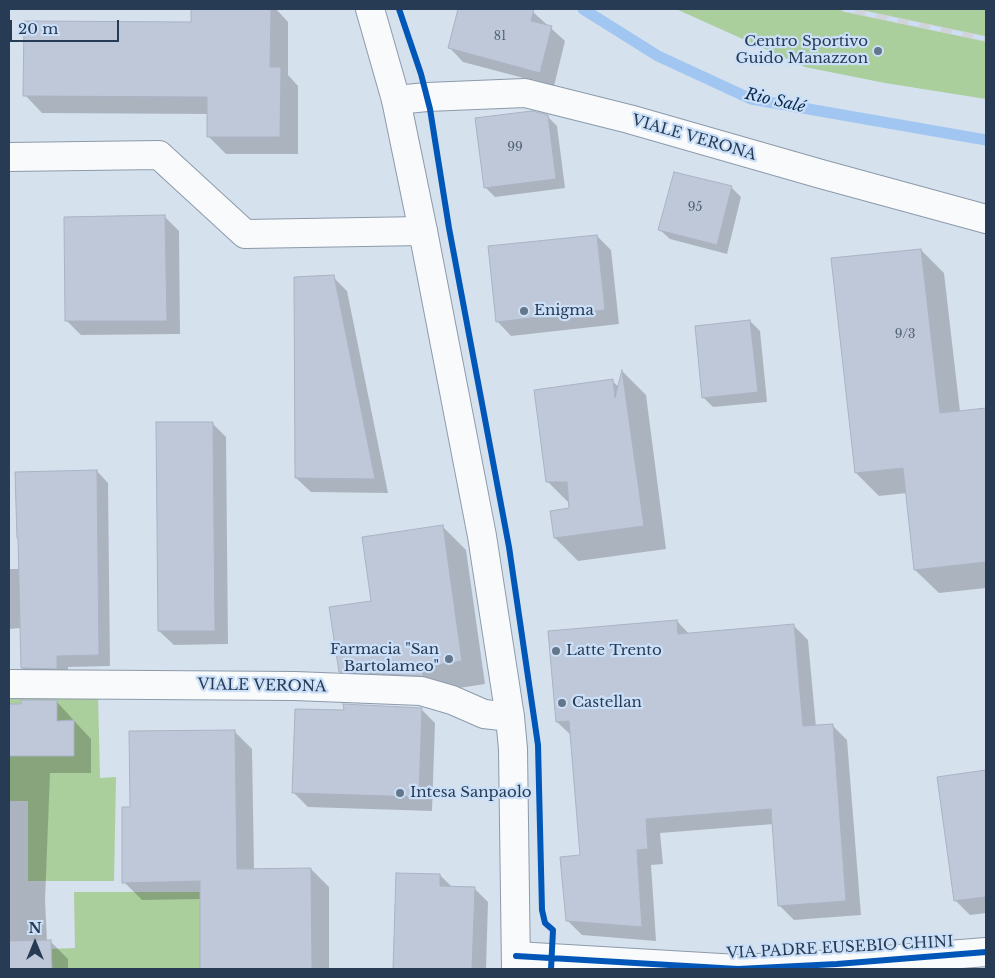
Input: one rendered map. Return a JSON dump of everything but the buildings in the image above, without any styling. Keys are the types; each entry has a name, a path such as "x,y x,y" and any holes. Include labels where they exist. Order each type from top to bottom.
{"main road":[{"path":"370,9 396,100 423,231 482,536 510,717 513,758 516,963"},
{"name":"VIALE VERONA","path":"396,100 525,93 629,119 986,219"},
{"path":"9,157 159,155 245,234 423,231"},
{"name":"VIALE VERONA","path":"9,684 295,686 421,691 452,700 484,714 510,717"},
{"name":"VIA PADRE EUSEBIO CHINI","path":"516,963 738,968 837,964 986,952"}],"green space":[{"name":"Centro Sportivo Guido Manazzon","path":"676,9 986,9 986,99 885,83 805,67"},
{"path":"98,694 100,778 116,777 114,881 28,881 28,801 9,801 9,696"},
{"path":"74,892 200,892 200,969 51,969 51,949 75,948"}],"waterway":[{"name":"Rio Salé","path":"583,9 658,56 751,99 986,140"}],"railway":[{"path":"844,9 986,39"}],"cycle path":[{"path":"399,9 421,74 430,109 449,228 509,547 538,745 542,910 545,923 553,930 551,969"},
{"path":"516,956 738,969 837,964 986,952"}],"place":[{"name":"Centro Sportivo Guido Manazzon","path":"878,51"},
{"name":"Enigma","path":"524,311"},
{"name":"Latte Trento","path":"556,651"},
{"name":"Farmacia \"San Bartolameo\"","path":"449,659"},
{"name":"Castellan","path":"562,703"},
{"name":"Intesa Sanpaolo","path":"400,793"}]}
